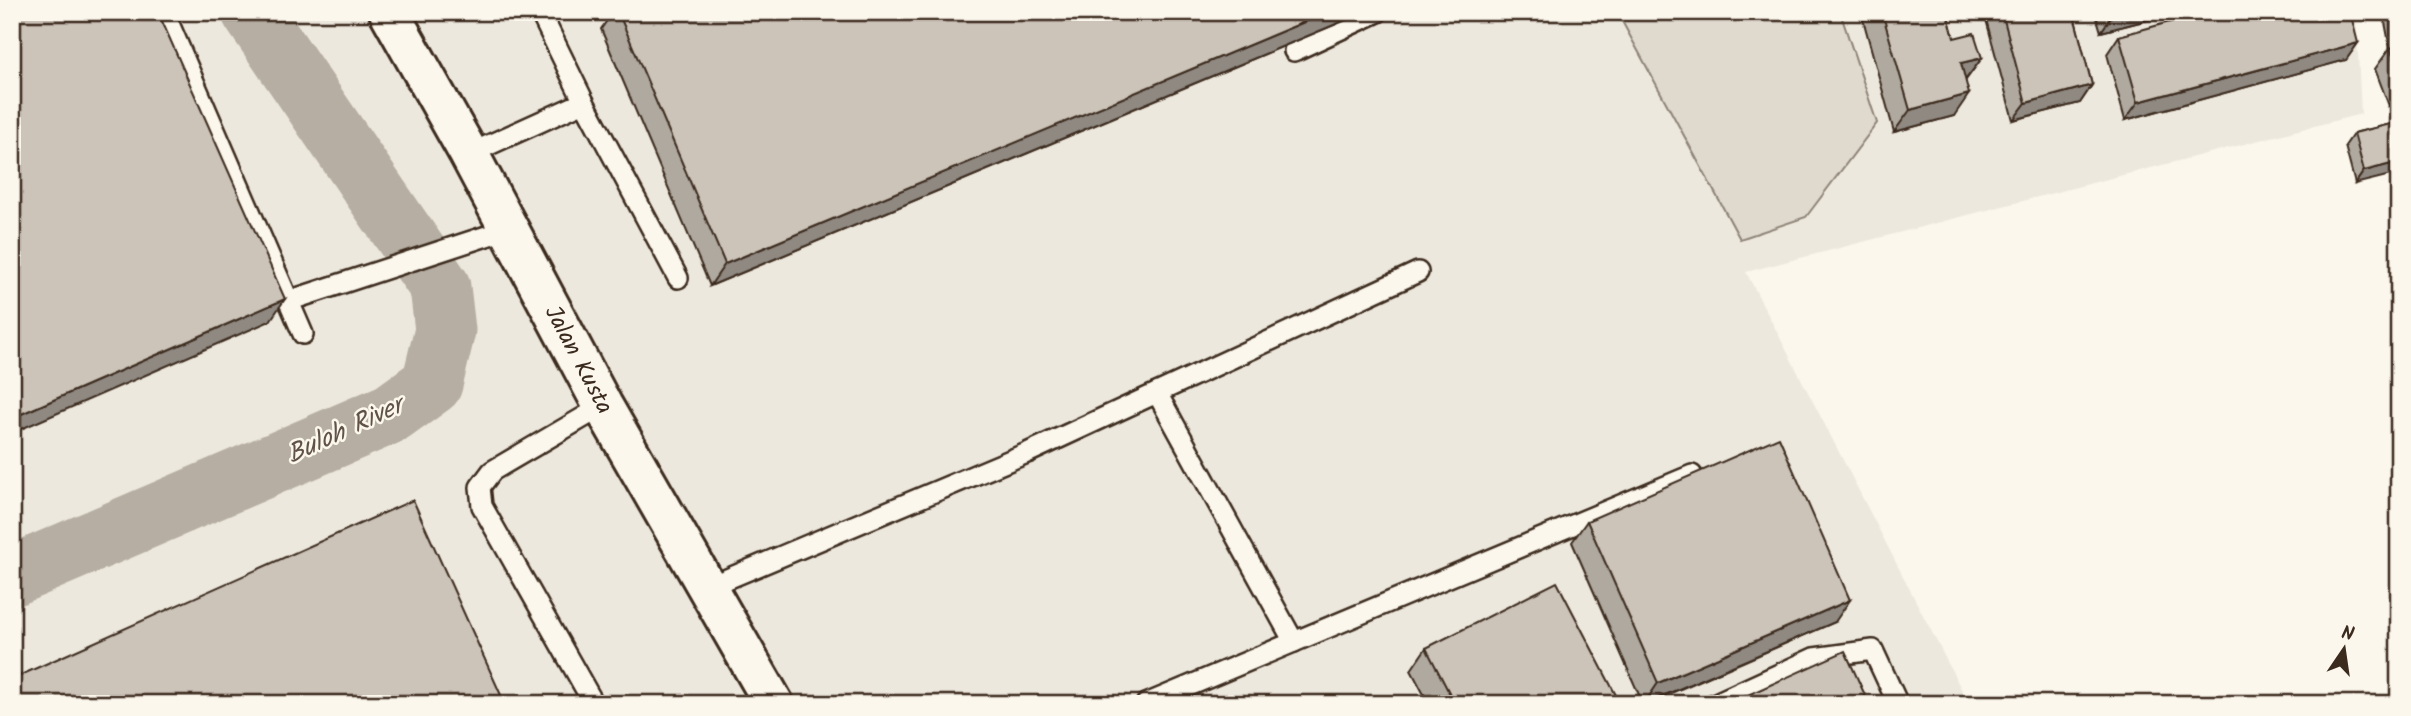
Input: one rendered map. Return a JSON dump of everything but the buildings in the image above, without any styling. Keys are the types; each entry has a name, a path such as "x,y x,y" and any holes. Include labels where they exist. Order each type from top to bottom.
{"street":[{"name":"Jalan Kusta","path":"389,12 469,154 603,406 774,704"}],"lane":[{"path":"164,12 303,334"},
{"path":"540,12 584,102 678,278"},
{"path":"1294,51 1378,12"},
{"path":"469,154 584,102"},
{"path":"288,301 508,229"},
{"path":"708,587 1027,453 1418,272"},
{"path":"1157,393 1294,642"},
{"path":"594,704 482,506 480,486 492,471 603,406"},
{"path":"1146,704 1692,475"},
{"path":"1714,704 1814,658 1873,650 1898,704"}],"shaded area":[{"path":"12,12 2356,12 2361,114 1746,272 1969,704 12,704"},
{"path":"1617,12 1840,12 1877,123 1806,217 1740,239"}],"waterway":[{"name":"Buloh River","path":"12,576 392,413 432,384 445,330 440,287 252,12"}]}
